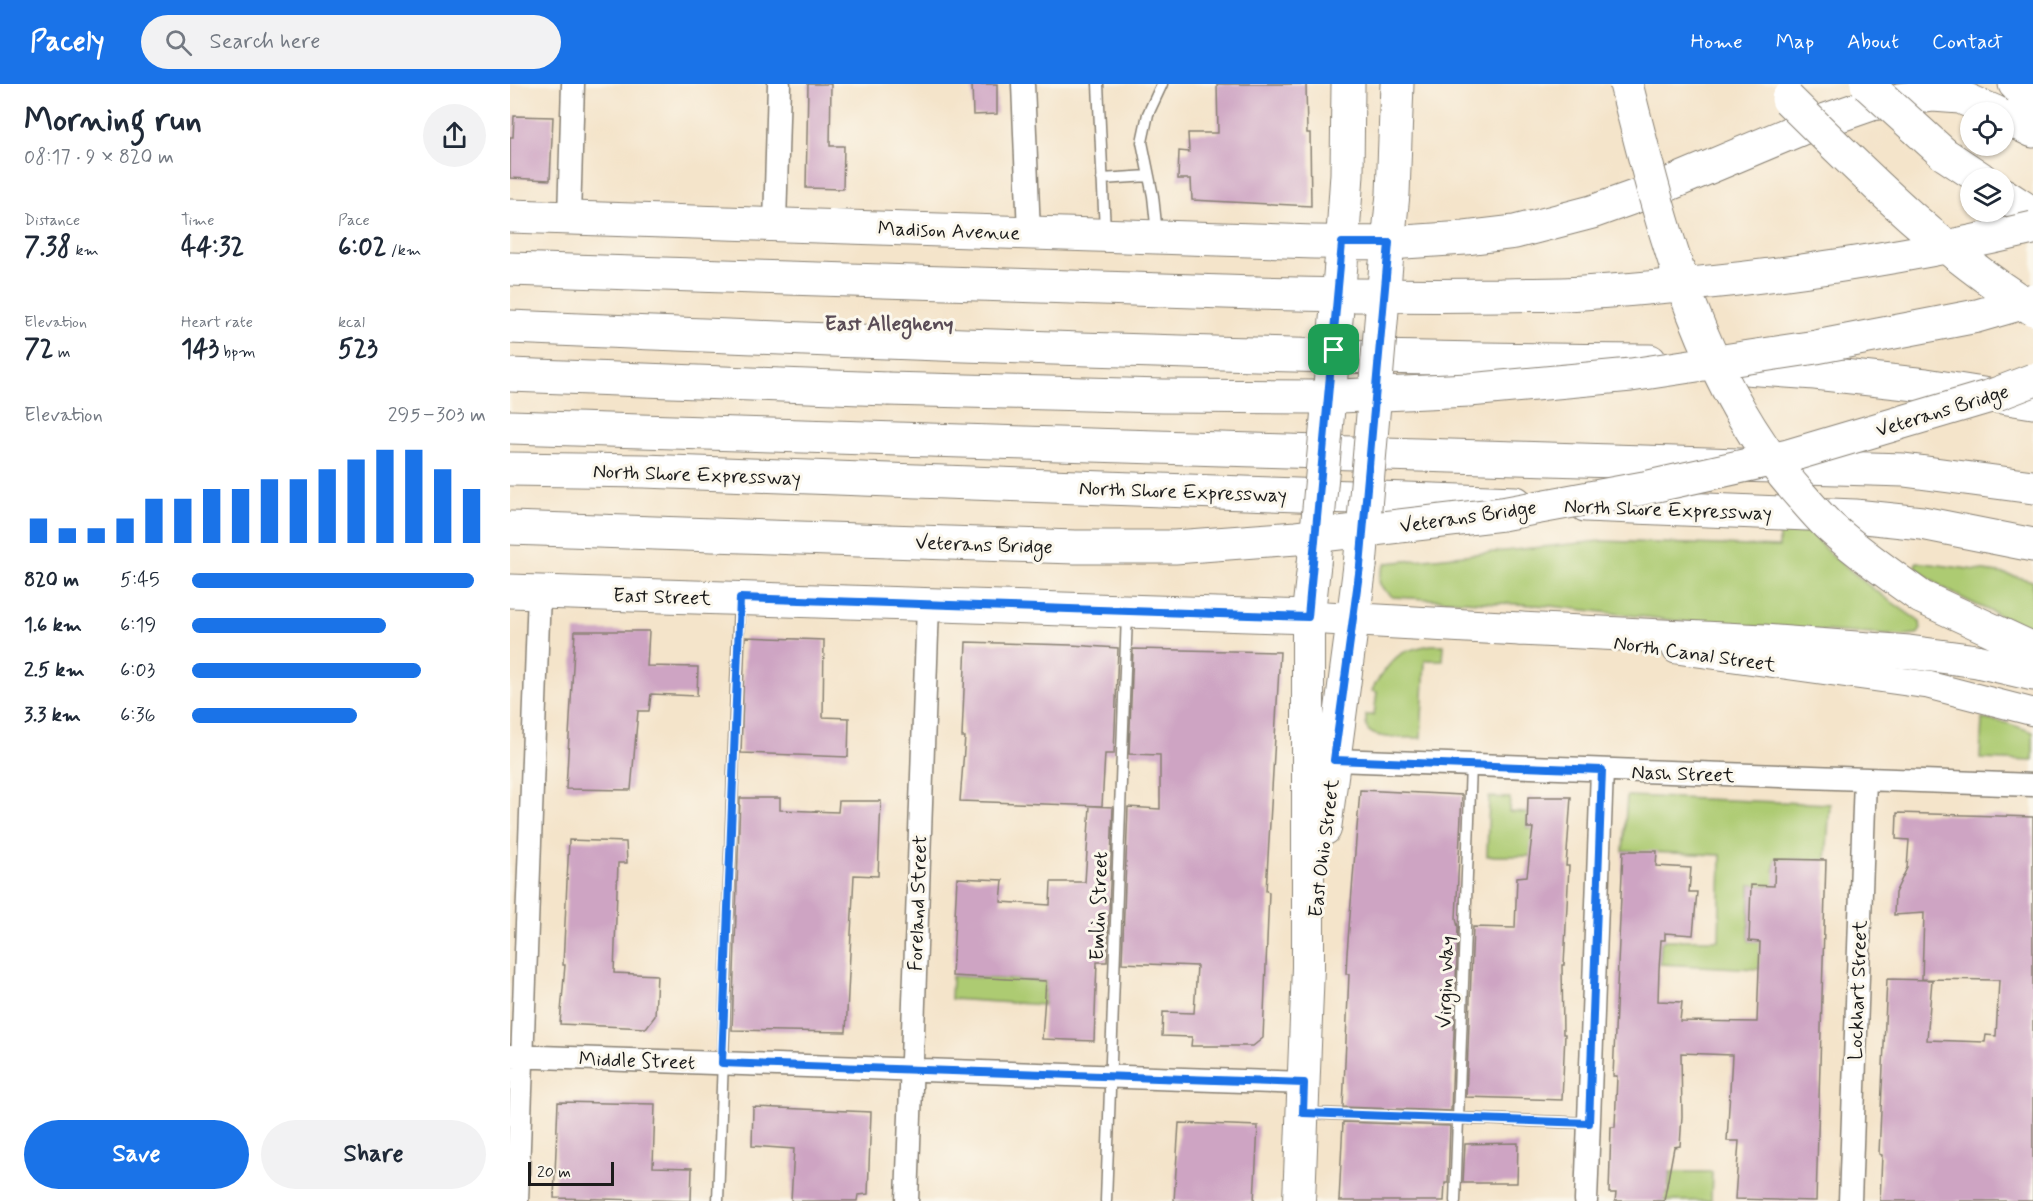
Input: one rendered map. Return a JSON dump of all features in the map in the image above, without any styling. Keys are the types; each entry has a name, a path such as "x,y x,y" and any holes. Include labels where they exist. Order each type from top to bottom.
{"main road":[{"name":"East Ohio Street","path":"1299,1201 1308,967 1308,617 1342,254 1347,174 1348,84"},
{"name":"East Ohio Street","path":"1308,967 1360,566 1393,194 1397,84"},
{"path":"1626,84 1672,257 1705,345 1747,426 1785,478 1830,527 1867,558 1921,597 2033,649"},
{"path":"1867,84 1944,154 1965,168"},
{"path":"2015,84 2033,103"},
{"path":"1781,92 1924,230 1995,285 2033,309"},
{"name":"Madison Avenue","path":"510,216 1157,237 1342,254 1387,254 1465,238 1515,232 1592,213 1662,187 1800,129 1872,104 1933,95 1960,97 1972,102"},
{"path":"2014,122 2033,131"},
{"path":"2014,202 2033,214"},
{"path":"510,269 892,283 1312,294 1457,296 1582,293 1721,280 1832,266 1968,244 2033,228"},
{"path":"510,375 1163,396 1307,397 1469,390 1631,375 1816,347 1977,316 2033,300"},
{"path":"510,327 1011,347 1480,360 1656,361 1815,373 1915,384 2033,402"},
{"name":"Veterans Bridge","path":"510,528 1075,547 1175,547 1296,538 1502,514 1644,488 1788,456 1994,395 2033,380"},
{"path":"510,427 1904,470 2028,486"},
{"name":"North Shore Expressway","path":"510,469 644,471 1855,516 1922,523 2033,545"},
{"name":"East Street","path":"524,591 1353,619"},
{"name":"North Canal Street","path":"1353,619 1520,628"},
{"path":"1520,628 1764,641 1909,652 1977,661 2033,674"}],"street":[{"path":"569,218 573,84"},
{"path":"775,224 779,84"},
{"path":"1023,84 1029,233"},
{"path":"517,1201 516,1056 524,591"},
{"name":"Foreland Street","path":"907,1201 928,605"},
{"name":"North Canal Street","path":"1520,628 1929,685 2033,712"},
{"name":"Nash Street","path":"1334,760 2033,785"},
{"path":"1586,1201 1602,770"},
{"name":"Lockhart Street","path":"1850,1201 1865,779"},
{"name":"Middle Street","path":"516,1056 1304,1083"}],"lane":[{"path":"1098,84 1105,235"},
{"path":"1157,237 1153,196 1142,142 1148,114 1162,84"},
{"path":"1102,179 1149,176"},
{"path":"718,1201 740,598"},
{"name":"Emlin Street","path":"1106,1201 1127,611"},
{"name":"Virgin Way","path":"1455,1201 1471,765"},
{"path":"1303,1113 1589,1123"}],"green space":[{"path":"1779,529 1808,531 1830,554 1872,588 1920,622 1921,629 1917,635 1696,623 1551,606 1393,597 1379,582 1380,574 1386,563 1601,541 1779,547"},
{"path":"1917,562 2006,574 2033,581 2033,629 1988,610 1936,583 1915,565"},
{"path":"1431,645 1444,645 1443,660 1425,660 1421,738 1385,737 1372,733 1366,726 1366,715 1374,715 1377,692 1372,691 1376,682 1397,656"},
{"path":"1982,719 2007,723 2033,732 2033,761 1980,759"},
{"path":"1627,796 1830,804 1826,860 1775,859 1774,871 1781,872 1780,886 1750,885 1749,941 1779,942 1778,970 1660,964 1661,943 1665,940 1719,940 1721,855 1623,851"},
{"path":"1489,797 1510,798 1509,812 1528,813 1527,828 1535,828 1534,856 1487,856"},
{"path":"952,976 1046,981 1044,1005 951,999"},
{"path":"1670,1172 1712,1172 1711,1201 1659,1201 1660,1193 1668,1193"}],"building":[{"path":"808,84 831,84 830,146 844,146 843,189 806,188"},
{"path":"972,84 997,84 997,114 973,115"},
{"path":"1217,84 1306,84 1307,133 1310,133 1311,206 1192,200 1191,179 1178,179 1179,151 1189,152 1188,133 1218,133"},
{"path":"514,116 553,117 550,180 510,178 510,137 513,137"},
{"path":"575,631 649,631 647,666 698,667 697,696 651,694 649,711 638,711 631,790 566,789"},
{"path":"745,637 824,640 823,717 849,718 848,757 741,753"},
{"path":"966,642 1118,648 1114,754 1105,754 1102,806 960,801 965,737 962,737"},
{"path":"1133,649 1280,652 1266,891 1269,892 1263,1038 1253,1046 1191,1046 1192,1037 1162,1036 1163,1012 1194,1013 1197,966 1122,963 1128,807 1160,809 1160,755 1129,754"},
{"path":"1360,790 1462,795 1451,1111 1343,1107 1349,974 1346,974 1347,953"},
{"path":"1528,797 1571,797 1566,866 1569,866 1564,965 1562,965 1563,1034 1565,1034 1562,1100 1466,1097 1473,927 1515,928 1517,877 1527,876 1533,828 1527,828"},
{"path":"740,798 780,798 780,810 838,812 839,801 881,801 878,876 854,875 846,1032 732,1030"},
{"path":"1090,806 1113,807 1107,962 1097,962 1094,1041 1042,1039 1046,981 952,976 957,878 1003,880 1001,902 1050,905 1051,882 1085,882"},
{"path":"1897,813 2033,817 2033,1201 1880,1201 1882,1155 1879,1154 1887,979 1932,980 1927,1040 1985,1042 1986,1035 1996,1036 1999,980 1922,979 1924,913 1894,915 1895,893 1907,868 1909,840 1896,839"},
{"path":"569,840 626,842 627,863 618,863 614,973 657,975 655,1016 646,1028 560,1024 565,965 563,965"},
{"path":"1623,851 1657,851 1656,866 1691,868 1689,892 1697,892 1693,935 1665,933 1665,940 1661,940 1658,1001 1682,1002 1680,1021 1757,1022 1760,942 1749,941 1751,885 1774,886 1775,859 1826,860 1816,1201 1735,1199 1739,1141 1727,1141 1732,1055 1681,1053 1680,1146 1674,1147 1664,1201 1615,1201 1616,1193 1609,1193 1611,1127 1615,1127 1617,1076 1613,1076"},
{"path":"558,1102 655,1104 653,1167 692,1168 691,1201 554,1198"},
{"path":"753,1107 871,1112 868,1194 858,1195 857,1201 791,1201 794,1149 752,1146"},
{"path":"1343,1122 1450,1126 1448,1183 1445,1183 1444,1201 1339,1201"},
{"path":"1179,1123 1258,1126 1254,1201 1174,1201"},
{"path":"1518,1143 1517,1183 1463,1183 1465,1144"}],"district":[{"name":"East Allegheny","path":"889,323"}],"route":[{"path":"1342,243 1389,243 1360,566 1334,760 1602,770 1589,1123 1303,1113 1304,1083 722,1063 740,598 1308,617 1334,350 1342,243"}]}
